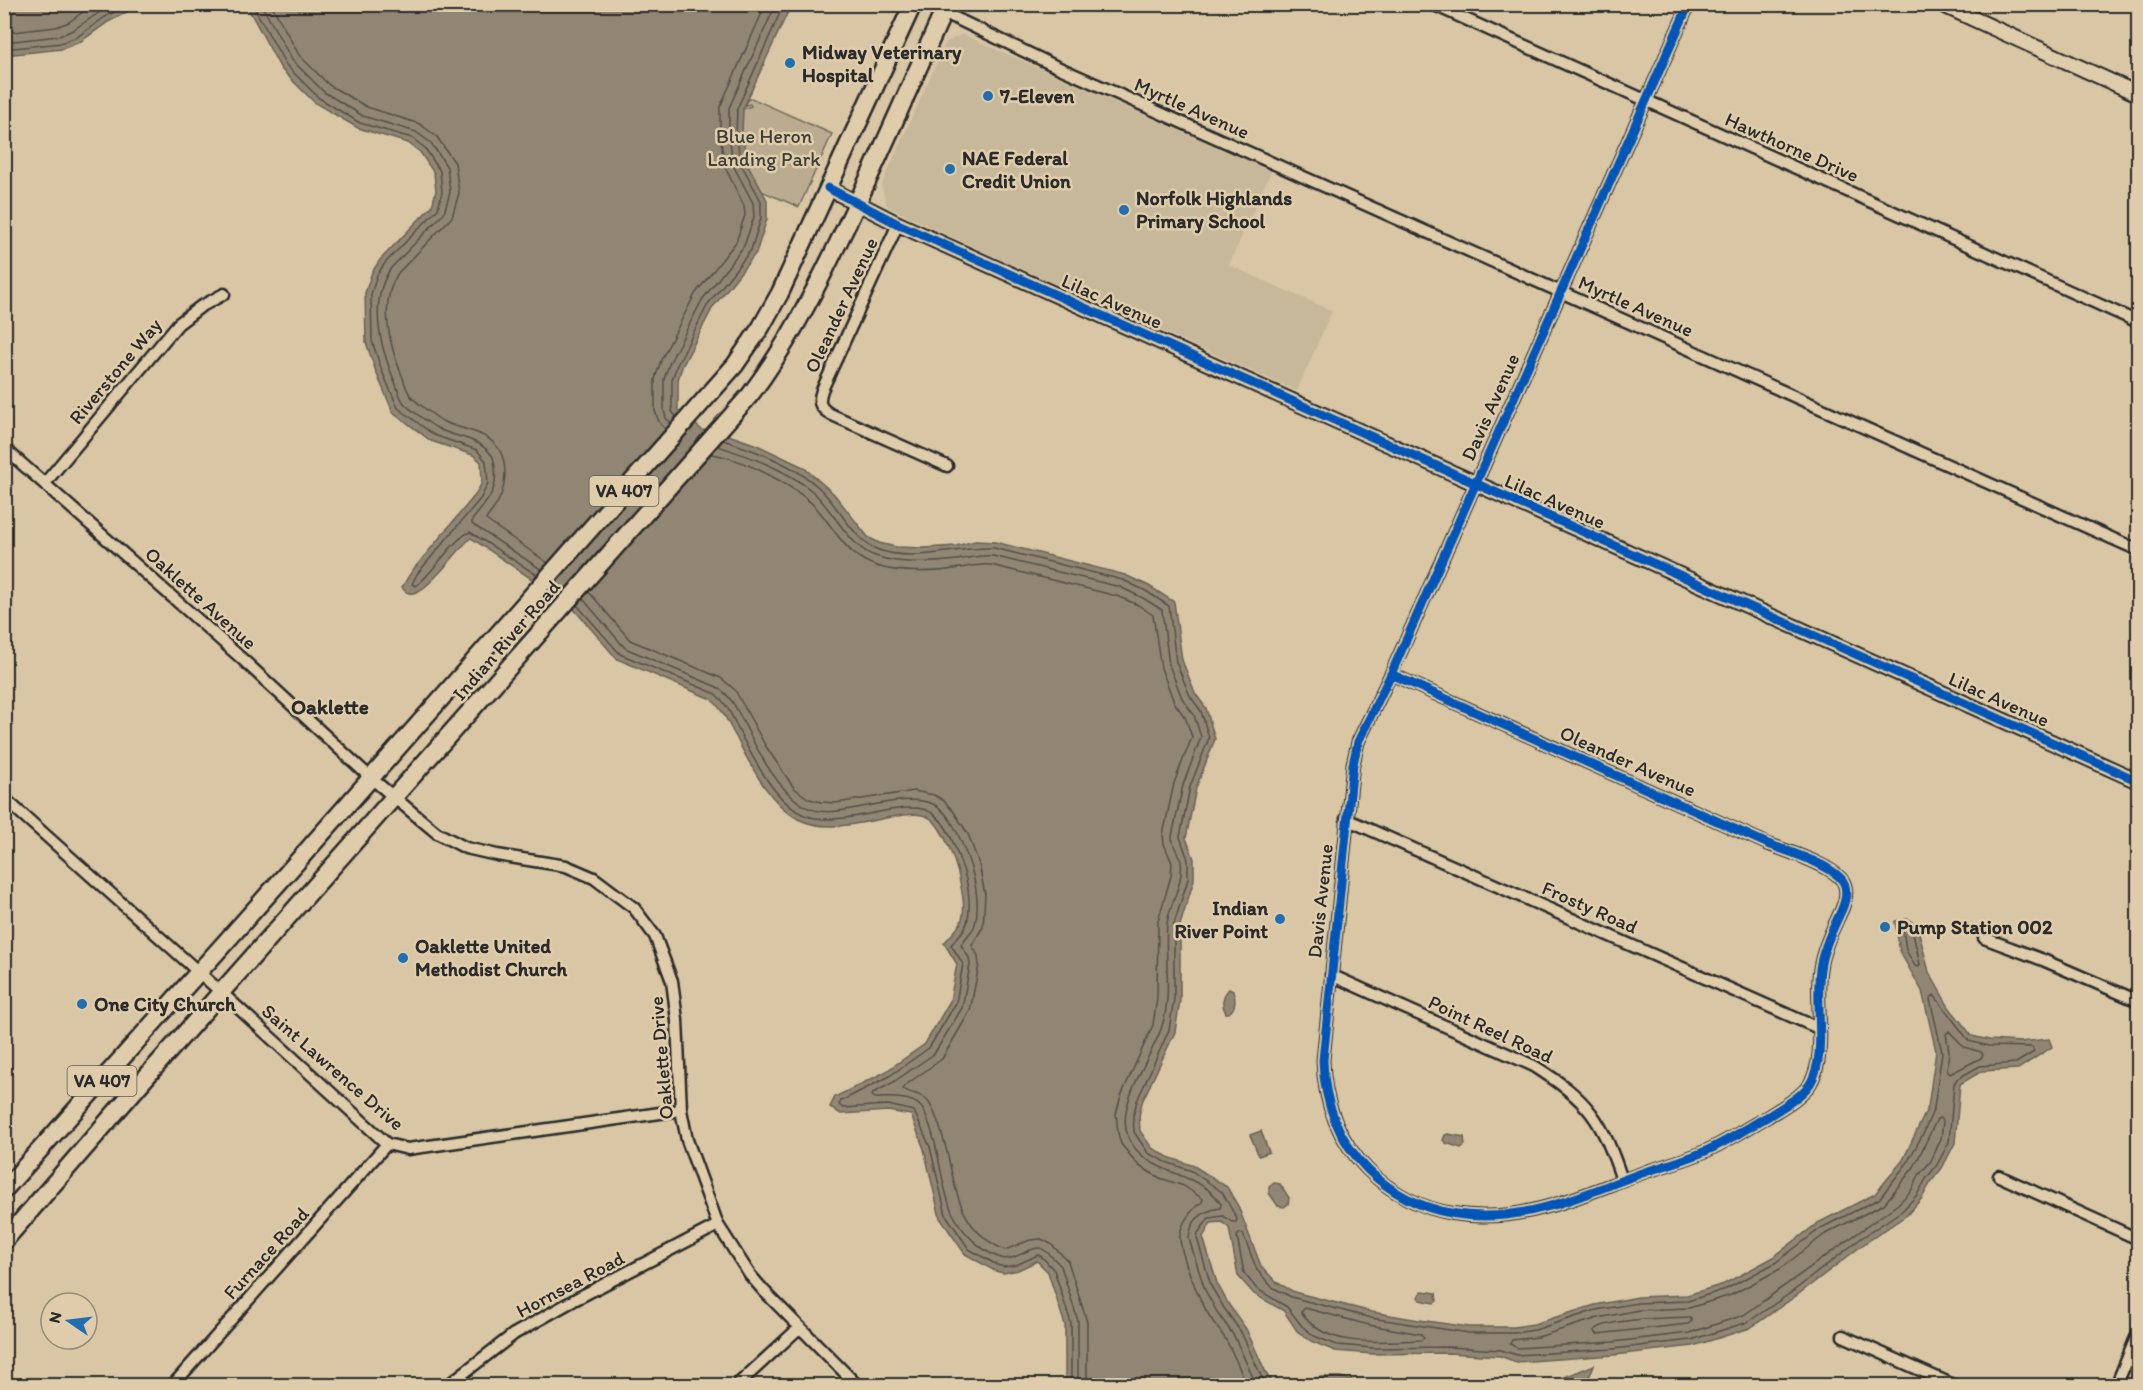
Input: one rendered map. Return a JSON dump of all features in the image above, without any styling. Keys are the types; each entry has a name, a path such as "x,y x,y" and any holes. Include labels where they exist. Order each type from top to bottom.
{"main road":[{"name":"Indian River Road","path":"4,1190 729,372 745,351 780,293 913,4"},
{"name":"Indian River Road","path":"4,1241 750,395 796,327 858,203 945,9"}],"street":[{"name":"Myrtle Avenue","path":"926,4 945,9 1063,70 2139,550"},
{"name":"Hawthorne Drive","path":"1432,4 2139,322"},
{"name":"Davis Avenue","path":"1689,4 1391,674 1358,742 1346,819 1323,1060 1327,1095 1338,1128 1356,1157 1382,1183 1426,1208 1461,1215 1507,1214 1550,1206 1707,1150 1755,1124 1801,1094 1809,1084 1816,1070 1820,1043 1818,974 1826,942 1845,900 1845,886"},
{"path":"1941,4 2139,94"},
{"name":"Lilac Avenue","path":"828,188 898,224 2139,781"},
{"name":"Oleander Avenue","path":"898,224 819,401 821,408 830,414 946,466"},
{"name":"Riverstone Way","path":"45,483 178,324 200,307 224,294"},
{"name":"Oaklette Avenue","path":"4,448 371,778"},
{"name":"Oleander Avenue","path":"1391,674 1834,872 1845,886"},
{"name":"Oaklette Drive","path":"371,778 437,834 466,848 566,866 608,887 634,908 655,936 672,981 677,1020 681,1110 687,1140 718,1226 750,1275 799,1328 858,1386"},
{"name":"Saint Lawrence Drive","path":"4,798 387,1144 408,1149 681,1110"},
{"name":"Frosty Road","path":"1346,819 1818,1028"},
{"path":"1984,938 2063,968 2139,1001"},
{"name":"Point Reel Road","path":"1331,975 1534,1066 1558,1080 1587,1107 1602,1127 1622,1180"},
{"name":"Furnace Road","path":"172,1386 387,1144"},
{"path":"1999,1176 2139,1239"},
{"name":"Hornsea Road","path":"447,1386 514,1334 576,1299 718,1226"},
{"path":"736,1386 799,1328"},
{"path":"2116,1386 2139,1333"},
{"path":"1843,1336 1956,1386"}],"shaded area":[{"name":"Norfolk Highlands Primary School","path":"962,34 1271,171 1229,265 1332,311 1297,391 888,207 881,186 946,42"}],"green space":[{"name":"Blue Heron Landing Park","path":"751,98 832,134 799,207 712,170 720,118 751,106 750,104 700,122"}],"water":[{"path":"5,4 140,5 108,22 80,42 62,49 5,55"},
{"path":"244,5 791,5 743,109 742,132 747,163 767,200 767,219 756,253 713,307 682,367 678,380 678,410 702,430 720,432 757,445 803,467 834,494 868,537 879,543 896,547 924,548 956,546 975,541 995,542 1125,575 1149,586 1174,602 1182,660 1195,693 1206,708 1215,739 1196,788 1186,838 1194,859 1194,880 1180,925 1180,1000 1175,1032 1142,1102 1139,1116 1140,1131 1152,1148 1168,1157 1194,1166 1227,1187 1238,1206 1261,1266 1276,1282 1294,1292 1372,1312 1469,1327 1514,1327 1534,1324 1595,1305 1638,1297 1687,1295 1724,1284 1772,1258 1818,1223 1875,1194 1903,1160 1928,1107 1936,1051 1922,991 1900,952 1895,921 1907,919 1917,925 1929,972 1949,1007 1972,1036 1989,1040 2020,1042 2049,1039 2052,1047 2018,1069 1982,1071 1960,1084 1955,1143 1922,1198 1907,1215 1750,1328 1693,1346 1614,1355 1516,1362 1500,1356 1448,1353 1373,1354 1335,1351 1311,1341 1297,1331 1284,1311 1254,1294 1238,1276 1229,1228 1222,1222 1211,1223 1203,1237 1217,1283 1246,1329 1268,1377 1277,1385 1065,1385 1065,1325 1048,1272 1037,1261 1018,1270 1004,1273 995,1271 965,1254 940,1218 924,1149 911,1115 888,1111 841,1114 830,1107 835,1097 885,1072 925,1044 950,1001 957,964 944,943 961,922 963,904 956,867 943,834 928,817 913,814 834,826 821,826 798,819 778,804 762,783 725,716 711,699 617,659 566,600 471,538 437,576 417,592 408,593 402,587 412,571 476,494 482,482 481,462 473,455 431,441 393,412 366,342 365,293 372,272 380,260 432,206 436,191 434,173 420,152 408,143 358,128 315,103 281,69 249,10"},
{"path":"1229,989 1233,991 1235,1003 1231,1011 1226,1013 1223,1001"},
{"path":"1261,1131 1269,1152 1259,1156 1250,1135"},
{"path":"1448,1134 1464,1137 1465,1145 1461,1148 1446,1143 1443,1140"},
{"path":"1274,1183 1280,1184 1289,1198 1288,1204 1284,1207 1278,1206 1269,1193 1269,1187"},
{"path":"1422,1291 1436,1293 1437,1301 1434,1303 1420,1300 1418,1297"},
{"path":"1594,1365 1586,1385 1545,1385"},
{"path":"1320,1377 1340,1377 1367,1385 1302,1385"}],"cycle path":[{"path":"1391,674 1768,844 1812,860 1834,872 1841,879 1846,889 1845,901 1825,949 1819,978 1819,1057 1810,1084 1801,1094 1723,1143 1693,1156 1550,1206 1525,1212 1477,1216 1453,1214 1408,1199 1387,1186 1368,1170 1348,1146 1341,1133 1330,1105 1324,1076 1323,1060 1353,764 1358,742 1391,674 1689,4"},
{"path":"828,188 898,224 2138,781"}],"place":[{"name":"Midway Veterinary Hospital","path":"790,63"},
{"name":"7-Eleven","path":"988,96"},
{"name":"NAE Federal Credit Union","path":"950,169"},
{"name":"Norfolk Highlands Primary School","path":"1124,210"},
{"name":"Indian River Point","path":"1280,919"},
{"name":"Pump Station 002","path":"1885,927"},
{"name":"Oaklette United Methodist Church","path":"403,958"},
{"name":"One City Church","path":"82,1004"}],"district":[{"name":"Oaklette","path":"330,707"}]}
